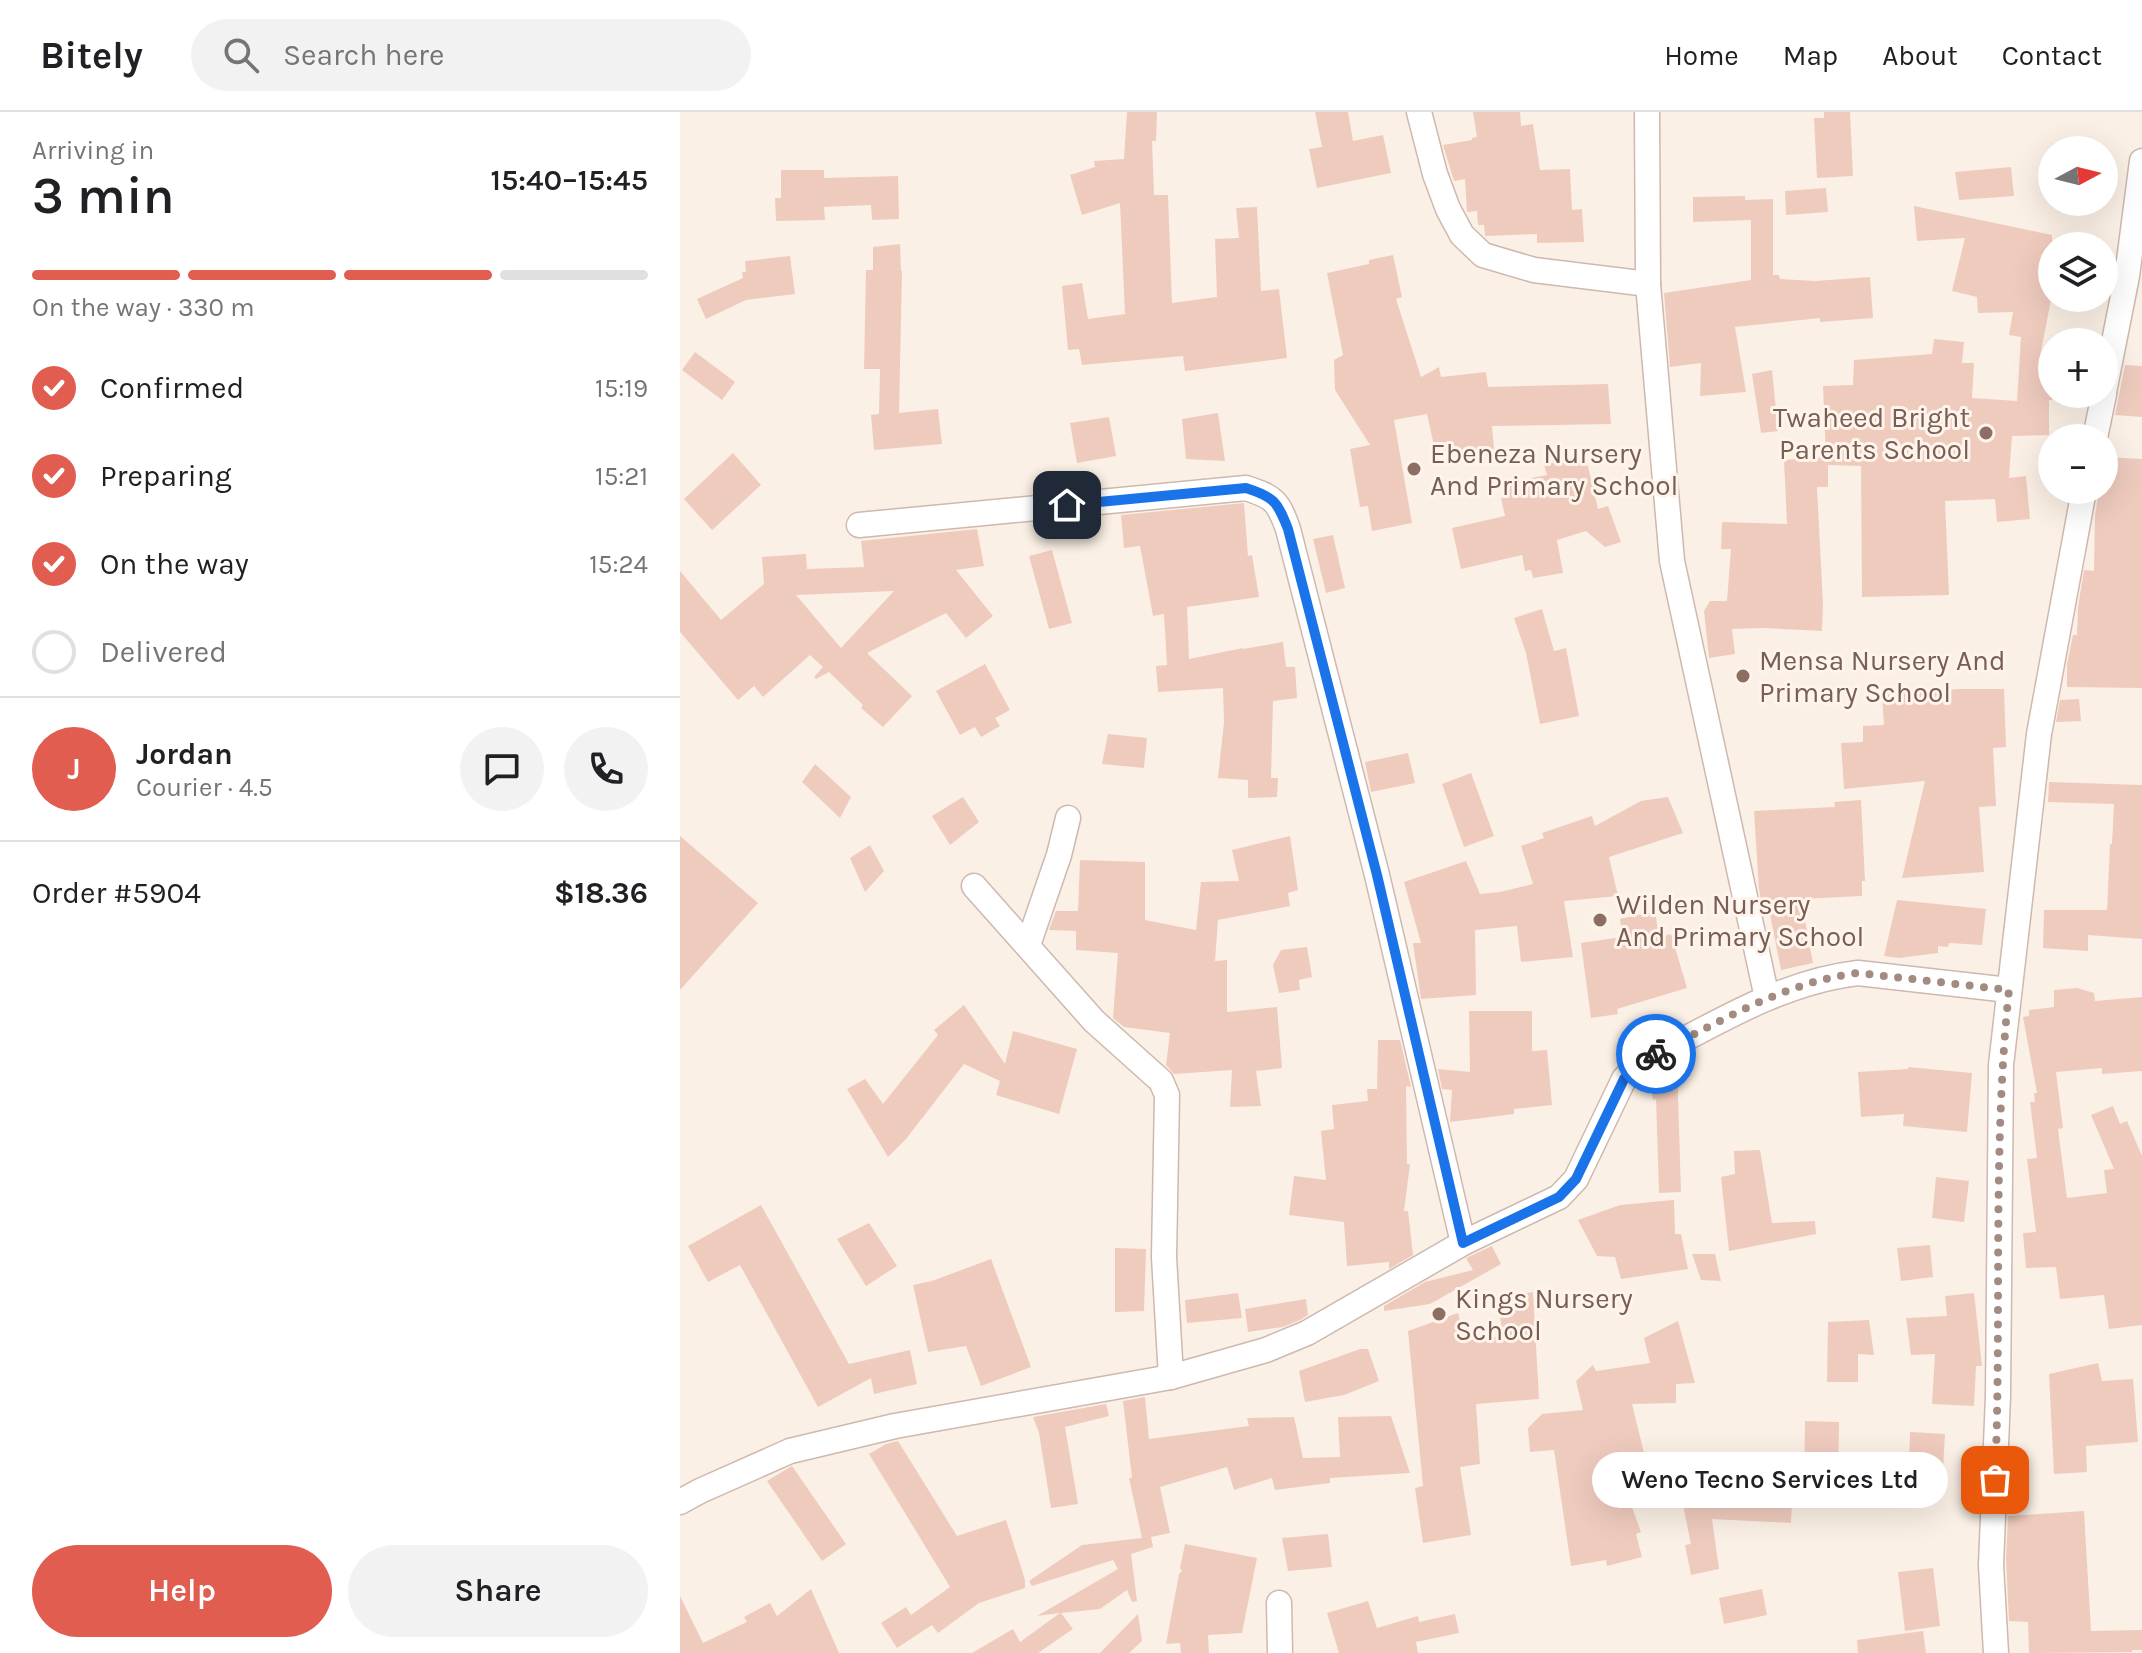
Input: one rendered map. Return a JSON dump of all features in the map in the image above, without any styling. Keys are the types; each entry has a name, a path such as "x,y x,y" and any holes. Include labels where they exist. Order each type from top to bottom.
{"street":[{"path":"1419,112 1435,174 1448,209 1462,235 1483,255 1534,270 1648,284"},
{"path":"1647,112 1648,284 1672,561 1767,998"},
{"path":"2117,328 2142,161"},
{"path":"859,525 1246,488 1269,496 1281,510 1377,875 1463,1243"},
{"path":"1996,1653 1991,1565 1998,1396 2001,1065 2039,734 2081,504"},
{"path":"1028,945 1059,855 1068,818"},
{"path":"974,886 1094,1021 1161,1081 1167,1095 1164,1257 1171,1377"},
{"path":"680,1502 790,1451 895,1426 1171,1377 1266,1350 1307,1333 1463,1243 1559,1197 1576,1179 1624,1079 1638,1064 1767,998 1834,976 1858,973 2009,990"},
{"path":"1279,1603 1280,1653"}],"building":[{"path":"1127,112 1157,112 1156,141 1152,141 1154,195 1168,195 1172,303 1217,297 1215,239 1239,238 1236,208 1257,207 1261,291 1279,289 1287,358 1185,371 1183,356 1082,365 1079,349 1068,350 1062,286 1082,283 1088,319 1125,314 1120,203 1082,215 1070,175 1095,167 1094,161 1124,159"},
{"path":"1315,112 1348,112 1353,141 1383,135 1391,173 1317,188 1309,149 1322,147"},
{"path":"1473,112 1520,112 1521,126 1533,124 1540,170 1570,169 1572,210 1582,209 1584,242 1537,243 1537,234 1485,236 1484,225 1478,225 1477,211 1467,212 1465,179 1454,181 1443,145 1477,137"},
{"path":"1824,112 1850,112 1853,176 1817,178 1814,118 1824,118"},
{"path":"2011,167 2014,196 1959,200 1955,172"},
{"path":"781,170 824,170 824,178 898,176 899,219 872,220 871,205 824,207 825,220 776,221 775,198 781,198"},
{"path":"1826,188 1828,212 1786,215 1785,191"},
{"path":"1745,196 1745,200 1773,199 1773,275 1779,275 1780,279 1815,281 1870,277 1873,318 1820,322 1820,318 1735,327 1746,392 1700,396 1701,363 1670,367 1664,293 1751,280 1751,220 1693,222 1693,197"},
{"path":"1914,206 2038,232 2038,312 2049,312 2046,328 2038,328 2038,408 2049,408 2049,424 2038,424 2038,435 2012,436 2009,478 2026,476 2030,519 1997,522 1995,499 1945,501 1949,595 1862,597 1861,466 1828,465 1828,487 1817,487 1822,631 1732,629 1735,654 1709,658 1704,611 1710,601 1727,601 1731,549 1721,549 1722,522 1787,524 1784,460 1826,457 1823,386 1853,385 1854,360 1932,354 1934,339 1964,342 1962,363 1974,363 1972,398 2017,401 2021,337 2009,335 2013,312 1978,313 1977,297 1952,291 1965,238 1917,241"},
{"path":"900,244 899,413 938,409 942,444 874,450 871,415 879,414 880,369 864,369 866,270 873,270 873,247"},
{"path":"1393,255 1402,297 1396,299 1421,377 1439,367 1441,377 1486,372 1488,387 1608,384 1611,424 1492,426 1494,449 1436,455 1427,414 1394,420 1412,523 1372,531 1368,506 1360,507 1350,449 1370,445 1335,390 1334,360 1343,355 1327,273"},
{"path":"790,256 795,294 746,300 706,319 697,299 743,278 745,261"},
{"path":"695,352 735,382 722,400 682,370"},
{"path":"2125,365 2142,366 2142,417 2115,415"},
{"path":"1772,370 1778,431 1761,433 1752,374"},
{"path":"1218,413 1225,461 1186,459 1182,419"},
{"path":"1109,417 1116,456 1077,463 1070,423"},
{"path":"733,453 761,485 712,530 684,499"},
{"path":"1585,454 1598,509 1608,506 1621,542 1605,547 1586,531 1557,540 1563,573 1533,578 1531,570 1525,571 1522,555 1461,569 1452,528 1505,516 1501,498 1507,497 1504,483 1547,475 1544,465"},
{"path":"2118,458 2142,459 2142,688 2067,687 2067,664 2073,635 2077,635 2084,570 2094,571 2097,504 2118,504"},
{"path":"1244,503 1248,556 1252,555 1259,597 1187,607 1189,659 1283,642 1286,667 1295,667 1297,698 1273,701 1271,778 1278,778 1277,797 1248,798 1248,780 1218,778 1224,722 1223,688 1158,692 1156,666 1167,665 1164,614 1153,616 1140,546 1124,548 1121,515"},
{"path":"977,529 984,566 956,570 993,616 966,638 946,613 867,653 912,696 883,727 829,672 816,679 814,677 823,667 810,655 763,697 754,686 738,700 680,632 680,571 721,620 764,584 762,557 806,554 807,569 864,567 861,541","holes":["894,591 841,648 796,595"]},
{"path":"1333,535 1345,588 1326,593 1313,539"},
{"path":"1052,550 1072,623 1049,629 1029,556"},
{"path":"1542,609 1554,651 1566,648 1579,716 1540,724 1526,653 1514,618"},
{"path":"985,664 1010,710 995,718 1000,726 981,737 975,727 960,735 936,691"},
{"path":"2004,689 2006,747 1993,748 1996,806 1979,807 1984,872 1902,878 1925,781 1844,789 1841,743 1863,742 1863,726 1884,725 1882,695"},
{"path":"2079,699 2081,721 2056,722 2060,700"},
{"path":"1108,734 1147,738 1144,768 1102,764"},
{"path":"1408,753 1415,783 1371,792 1365,762"},
{"path":"815,764 851,797 840,818 802,782"},
{"path":"1471,773 1494,836 1464,847 1442,784"},
{"path":"2049,782 2142,785 2142,939 2088,935 2088,951 2043,948 2044,910 2107,910 2114,804 2048,802"},
{"path":"963,797 979,822 950,845 932,816"},
{"path":"1668,797 1683,833 1609,857 1618,896 1564,901 1573,957 1521,962 1517,926 1475,930 1476,995 1421,999 1413,943 1421,943 1404,882 1466,861 1480,894 1533,884 1521,846 1544,838 1542,833 1592,816 1595,826 1641,801"},
{"path":"1861,800 1865,881 1862,881 1862,896 1801,899 1813,963 1781,970 1767,899 1761,900 1759,889 1754,811 1835,807 1834,802"},
{"path":"680,836 758,903 680,990"},
{"path":"1290,836 1298,890 1288,893 1290,906 1218,920 1215,961 1227,960 1227,1012 1277,1007 1282,1068 1256,1071 1261,1106 1230,1107 1232,1070 1174,1074 1166,1065 1170,1033 1124,1027 1113,1018 1118,953 1076,950 1076,931 1049,930 1056,911 1078,911 1080,860 1145,862 1145,920 1196,930 1201,882 1239,881 1232,850"},
{"path":"870,845 884,871 865,892 850,858"},
{"path":"1897,900 1986,909 1982,945 1949,943 1948,947 1938,946 1938,953 1899,958 1884,956"},
{"path":"1655,911 1659,937 1671,934 1687,988 1617,1009 1618,1014 1591,1018 1581,943 1622,937 1620,919"},
{"path":"1307,947 1312,977 1299,980 1300,990 1279,993 1273,965 1281,950"},
{"path":"2077,988 2094,993 2095,1001 2142,997 2142,1071 2102,1074 2102,1068 2056,1072 2063,1128 2058,1129 2067,1198 2107,1193 2104,1170 2114,1169 2091,1115 2113,1106 2120,1124 2127,1121 2142,1156 2142,1325 2109,1329 2104,1295 2060,1299 2056,1267 2026,1268 2023,1233 2036,1232 2027,1159 2037,1158 2030,1102 2035,1102 2034,1093 2037,1093 2023,1017 2029,1016 2029,1010 2054,1007 2054,990"},
{"path":"964,1005 1005,1064 1013,1031 1077,1049 1059,1114 996,1095 1000,1081 964,1064 906,1139 888,1157 847,1089 865,1079 883,1104 938,1035 934,1030"},
{"path":"1469,1011 1532,1011 1532,1051 1547,1050 1552,1105 1514,1109 1514,1114 1450,1122 1452,1090 1442,1089 1438,1069 1470,1072"},
{"path":"1378,1040 1400,1040 1411,1087 1406,1086 1407,1164 1410,1164 1404,1211 1408,1211 1413,1255 1389,1269 1389,1262 1347,1266 1344,1222 1289,1215 1294,1176 1326,1180 1321,1131 1334,1129 1332,1105 1368,1101 1367,1089 1377,1089"},
{"path":"1677,1064 1681,1192 1659,1193 1656,1099 1653,1100 1649,1075"},
{"path":"1908,1067 1972,1073 1967,1132 1903,1126 1904,1114 1861,1117 1858,1072"},
{"path":"1760,1150 1772,1223 1815,1221 1816,1234 1729,1251 1721,1177 1735,1174 1734,1151"},
{"path":"1936,1177 1969,1181 1964,1222 1932,1218"},
{"path":"1674,1200 1675,1234 1681,1234 1688,1269 1621,1279 1615,1257 1597,1256 1578,1220 1620,1205"},
{"path":"761,1205 849,1364 910,1350 917,1384 874,1394 871,1378 818,1407 740,1265 708,1282 688,1246"},
{"path":"869,1223 897,1266 866,1286 837,1239"},
{"path":"1930,1245 1933,1277 1901,1281 1897,1248"},
{"path":"1492,1246 1501,1264 1430,1304 1384,1311 1384,1306 1425,1282 1473,1270 1466,1258"},
{"path":"1115,1248 1146,1249 1144,1311 1115,1312"},
{"path":"1692,1254 1715,1254 1721,1281 1701,1280"},
{"path":"991,1259 1031,1367 981,1386 966,1346 928,1352 913,1285"},
{"path":"1533,1292 1539,1399 1476,1404 1480,1464 1460,1467 1471,1535 1423,1543 1415,1488 1423,1486 1408,1331 1458,1313 1465,1341 1503,1336 1497,1297"},
{"path":"1238,1293 1242,1318 1187,1323 1185,1300"},
{"path":"1974,1293 1982,1366 1976,1366 1974,1406 1932,1404 1935,1354 1911,1355 1906,1318 1947,1316 1945,1296"},
{"path":"1306,1299 1308,1315 1300,1320 1283,1327 1248,1332 1245,1309"},
{"path":"1869,1320 1874,1355 1858,1354 1858,1382 1827,1382 1828,1322"},
{"path":"1678,1321 1695,1383 1676,1384 1676,1403 1632,1404 1652,1486 1626,1491 1641,1532 1636,1534 1642,1557 1607,1566 1606,1560 1571,1566 1554,1450 1530,1452 1528,1428 1542,1414 1583,1410 1576,1381 1593,1365 1596,1371 1650,1363 1644,1338"},
{"path":"1360,1349 1368,1349 1379,1381 1344,1395 1305,1402 1299,1371"},
{"path":"2098,1363 2102,1381 2133,1379 2138,1442 2086,1446 2087,1472 2054,1474 2049,1374"},
{"path":"1145,1397 1149,1439 1249,1426 1247,1418 1294,1417 1303,1458 1340,1457 1338,1417 1391,1416 1410,1473 1330,1478 1330,1483 1275,1490 1272,1478 1234,1490 1227,1467 1160,1487 1170,1533 1146,1538 1151,1537 1153,1547 1131,1554 1137,1601 1132,1602 1127,1590 1100,1609 1061,1613 1073,1629 1038,1653 972,1653 1013,1629 1020,1642 1060,1613 1037,1616 1118,1569 1113,1560 1032,1586 1029,1581 1082,1545 1142,1538 1129,1478 1132,1478 1123,1401"},
{"path":"1106,1404 1109,1416 1065,1427 1078,1504 1051,1508 1039,1433 1033,1417"},
{"path":"1805,1421 1839,1422 1838,1490 1804,1488"},
{"path":"1910,1432 1945,1434 1943,1468 1909,1466"},
{"path":"898,1441 957,1536 1006,1520 1025,1588 979,1603 938,1633 932,1625 897,1648 881,1623 906,1607 911,1615 950,1587 869,1454"},
{"path":"792,1466 846,1544 822,1561 767,1481"},
{"path":"1697,1477 1701,1498 1792,1503 1791,1523 1712,1519 1719,1569 1691,1575 1685,1545 1691,1544 1678,1481"},
{"path":"2084,1511 2091,1631 2142,1630 2142,1650 2029,1653 2028,1622 2009,1621 2006,1559 2008,1516"},
{"path":"1328,1534 1332,1567 1288,1571 1282,1538"},
{"path":"1185,1544 1257,1558 1242,1633 1208,1635 1209,1653 1181,1653 1180,1643 1166,1644"},
{"path":"1933,1568 1940,1626 1905,1631 1898,1572"},
{"path":"811,1589 839,1653 680,1653 680,1596 703,1643 747,1622 744,1617 770,1603 777,1616"},
{"path":"1762,1589 1767,1615 1724,1624 1719,1598"},
{"path":"1368,1601 1377,1628 1418,1616 1419,1622 1455,1614 1459,1633 1416,1642 1418,1653 1339,1653 1327,1613"},
{"path":"1138,1614 1142,1641 1129,1653 1100,1653"},
{"path":"1923,1631 1926,1653 1858,1653 1857,1640"}],"way so far":[{"path":"1656,1054 1767,998 1834,976 1858,973 2009,990 2001,1065 1995,1480"}],"place":[{"name":"Twaheed Bright Parents School","path":"1986,433"},
{"name":"Ebeneza Nursery And Primary School","path":"1414,469"},
{"name":"Mensa Nursery And Primary School","path":"1743,676"},
{"name":"Wilden Nursery And Primary School","path":"1600,920"},
{"name":"Kings Nursery School","path":"1439,1314"},
{"name":"Weno Tecno Services Ltd","path":"1995,1480"}],"route":[{"path":"1067,505 1246,488 1269,496 1281,510 1377,875 1463,1243 1559,1197 1576,1179 1624,1079 1638,1064 1656,1054"}]}
